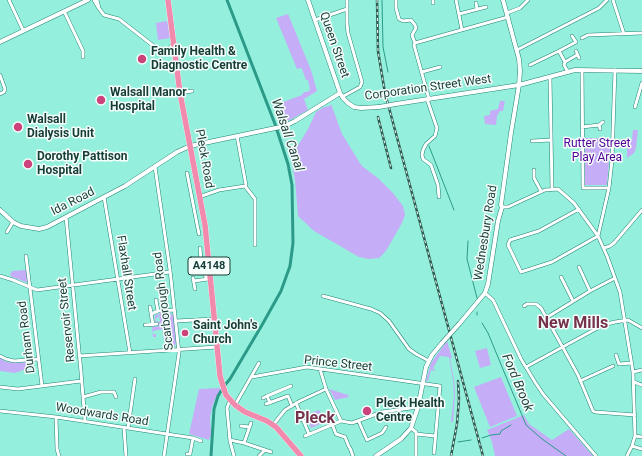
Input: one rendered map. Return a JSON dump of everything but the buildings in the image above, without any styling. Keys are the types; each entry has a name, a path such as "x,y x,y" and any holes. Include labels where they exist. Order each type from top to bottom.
{"highway":[{"name":"Pleck Road","path":"167,1 180,93 205,225 206,260 215,319 220,376 226,395 230,400"},
{"name":"A4148","path":"230,400 245,412 273,425 291,443 301,456"}],"street":[{"path":"9,0 23,30"},
{"path":"0,42 88,0"},
{"path":"94,0 104,15 119,19 165,53 174,54"},
{"path":"97,0 99,8"},
{"name":"Queen Street","path":"308,0 341,95"},
{"path":"341,95 357,90 362,85 362,77 348,33 347,0"},
{"path":"396,0 396,8 399,19 403,21 411,20 416,25 412,35 415,43 414,45 437,128 435,136 426,144 422,156 423,159 431,164 438,185 439,197"},
{"path":"456,0 462,30"},
{"name":"Wednesbury Road","path":"376,456 402,439 411,428 418,407 422,383 429,361 442,343 485,293 488,284 498,220 502,207 501,205 511,133 520,85 520,70 517,50 503,0"},
{"path":"415,43 462,30 507,15 520,8 528,0"},
{"path":"517,50 599,8 607,0"},
{"path":"612,0 624,34"},
{"path":"476,3 477,9"},
{"path":"459,14 486,7"},
{"path":"315,20 347,9"},
{"path":"64,11 83,51 83,57"},
{"path":"582,38 588,36 642,33"},
{"path":"530,65 535,64 576,42 572,36"},
{"path":"159,49 168,50 173,44"},
{"path":"559,51 568,72"},
{"path":"565,62 577,55"},
{"path":"422,72 440,67"},
{"path":"582,70 583,188 609,188"},
{"name":"Corporation Street West","path":"341,95 354,107 372,108 520,85 568,72 582,70 642,71"},
{"path":"579,209 539,231 510,240 508,242 521,272 552,262 598,236 609,188 612,160 615,70"},
{"path":"0,75 5,89 0,94"},
{"path":"550,78 552,189"},
{"path":"635,107 642,83"},
{"path":"180,93 192,91"},
{"name":"Ida Road","path":"13,222 32,229 47,227 132,182 190,146 281,127 295,121 341,95"},
{"path":"582,127 601,126"},
{"path":"237,136 246,184 245,186 254,199 255,245"},
{"path":"532,141 551,140"},
{"name":"Scarborough Road","path":"156,167 179,349 178,367 164,456"},
{"path":"534,170 534,178 541,192"},
{"name":"Pleck Road","path":"187,173 198,234"},
{"name":"Pleck Road","path":"184,180 188,179"},
{"path":"199,197 219,190 245,186"},
{"path":"502,207 508,207 541,192 558,189 563,192 579,209 598,236 620,292 632,363 634,382 635,436 627,456"},
{"name":"Flaxhall Street","path":"104,197 130,353"},
{"path":"0,210 13,222 6,232"},
{"path":"604,248 614,243 642,210"},
{"name":"Reservoir Street","path":"66,217 85,421"},
{"path":"197,226 205,225"},
{"name":"Pleck Road","path":"200,248 201,260 206,260"},
{"name":"Durham Road","path":"26,256 42,386"},
{"path":"579,267 590,291"},
{"path":"0,276 30,286 37,290 170,272"},
{"path":"561,277 573,301"},
{"path":"546,318 590,291 615,278"},
{"path":"195,289 194,279 208,279"},
{"path":"485,293 495,304 526,367 543,394 596,456"},
{"path":"323,296 380,313 389,321 409,349 418,356 429,361"},
{"path":"525,298 525,305 538,305 546,318 563,347 593,411 635,415"},
{"path":"156,300 158,311"},
{"path":"145,325 155,324 150,307"},
{"path":"151,314 158,311 174,310"},
{"path":"176,321 215,319"},
{"path":"526,367 603,325 628,320 642,328"},
{"path":"79,356 217,347"},
{"path":"616,355 619,364 632,363"},
{"path":"0,356 6,360 14,361 38,358"},
{"path":"235,405 259,363"},
{"path":"580,381 613,366"},
{"name":"Prince Street","path":"252,377 306,367 440,386 435,436"},
{"path":"320,369 326,389 341,421"},
{"path":"633,372 642,370"},
{"path":"126,456 126,428 135,379"},
{"path":"0,387 18,389 81,381"},
{"path":"634,382 642,385"},
{"path":"263,398 291,386"},
{"path":"273,425 284,410 326,389"},
{"path":"82,397 101,392 114,392 116,397"},
{"path":"267,396 270,403"},
{"path":"266,404 288,396 292,406"},
{"path":"230,400 227,408 230,440 234,456"},
{"path":"296,404 307,435 341,421 350,423 359,422 382,412 418,407"},
{"name":"Woodwards Road","path":"0,411 85,421 193,438 201,441"},
{"path":"56,417 57,449 59,456"},
{"path":"296,422 302,419"},
{"path":"359,422 367,440 382,433 386,428"},
{"path":"244,443 251,423"},
{"path":"332,424 336,434 345,437 353,456"},
{"path":"241,426 249,427"},
{"path":"411,428 415,430 416,434 416,456"},
{"path":"416,434 435,436 434,453"},
{"path":"635,436 642,437"},
{"path":"189,455 193,438"},
{"path":"230,440 270,452"},
{"path":"632,446 642,449"},
{"path":"259,456 265,450"}],"green space":[{"path":"288,14 311,70 317,91 304,99 308,110 288,121 279,124 275,111 280,110 283,102 302,95 310,89 308,80 306,80 302,69 297,69 276,18"},
{"path":"167,21 170,38 158,40 156,23"},
{"path":"500,101 505,101 503,111 500,111 497,116 496,125 485,124 484,116 490,115 490,111 498,109"},
{"path":"331,104 342,134 362,166 379,179 403,206 405,215 402,223 386,251 379,258 369,259 359,257 314,231 298,216 295,180 291,157 308,129 316,112 324,107 330,106"},
{"path":"633,130 638,130 636,148 634,153 627,158 627,141 632,140"},
{"name":"Rutter Street Play Area","path":"585,138 611,138 607,185 585,185"},
{"path":"26,270 28,283 10,275 12,271"},
{"path":"159,313 166,313 167,323 170,322 169,313 173,315 176,343 174,347 166,348 166,342 163,337 162,329 153,331 153,334 156,334 156,337 153,337 152,327 162,326 158,326 158,323 155,321 155,315 158,314 159,317 156,318 156,321 160,322"},
{"path":"447,341 452,358 450,358 455,393 453,422 451,422 454,395 449,357 440,356 433,368 436,371 431,370 428,381 426,381 431,363"},
{"path":"487,348 491,365 480,368 475,351"},
{"path":"0,358 6,362 30,362 32,367 15,373 0,371"},
{"path":"501,377 517,416 490,427 474,387"},
{"path":"220,388 221,390 212,407 210,418 211,435 209,440 189,434 199,389"},
{"path":"329,389 348,395 349,397 335,400"},
{"path":"319,410 325,422 311,428 306,415"},
{"path":"524,415 529,424 552,440 569,429 593,456 495,456 492,442 487,430"}],"waterway":[{"name":"Walsall Canal","path":"225,385 230,379 281,291 290,266 293,243 292,185 288,164 275,124 227,0"},
{"name":"Ford Brook","path":"382,0 383,47 388,72"},
{"name":"Ford Brook","path":"429,146 454,210"},
{"name":"Ford Brook","path":"468,241 467,259 477,298"},
{"name":"Ford Brook","path":"482,323 488,333 526,425 542,439 566,456"},
{"name":"Walsall Canal","path":"211,456 214,409 221,391"},
{"path":"482,438 500,434 501,431 511,425"},
{"path":"458,442 471,440"}],"railway":[{"path":"377,0 378,51 385,93 483,456"},
{"path":"378,117 391,168"},
{"path":"451,456 457,424 459,399 458,381"}],"place":[{"name":"Family Health & Diagnostic Centre","path":"142,59"},
{"name":"Walsall Manor Hospital","path":"101,100"},
{"name":"Walsall Dialysis Unit","path":"18,127"},
{"name":"Dorothy Pattison Hospital","path":"28,164"},
{"name":"Saint John's Church","path":"185,333"},
{"name":"Pleck Health Centre","path":"367,411"}],"district":[{"name":"New Mills","path":"573,324"},
{"name":"Pleck","path":"315,419"}]}
